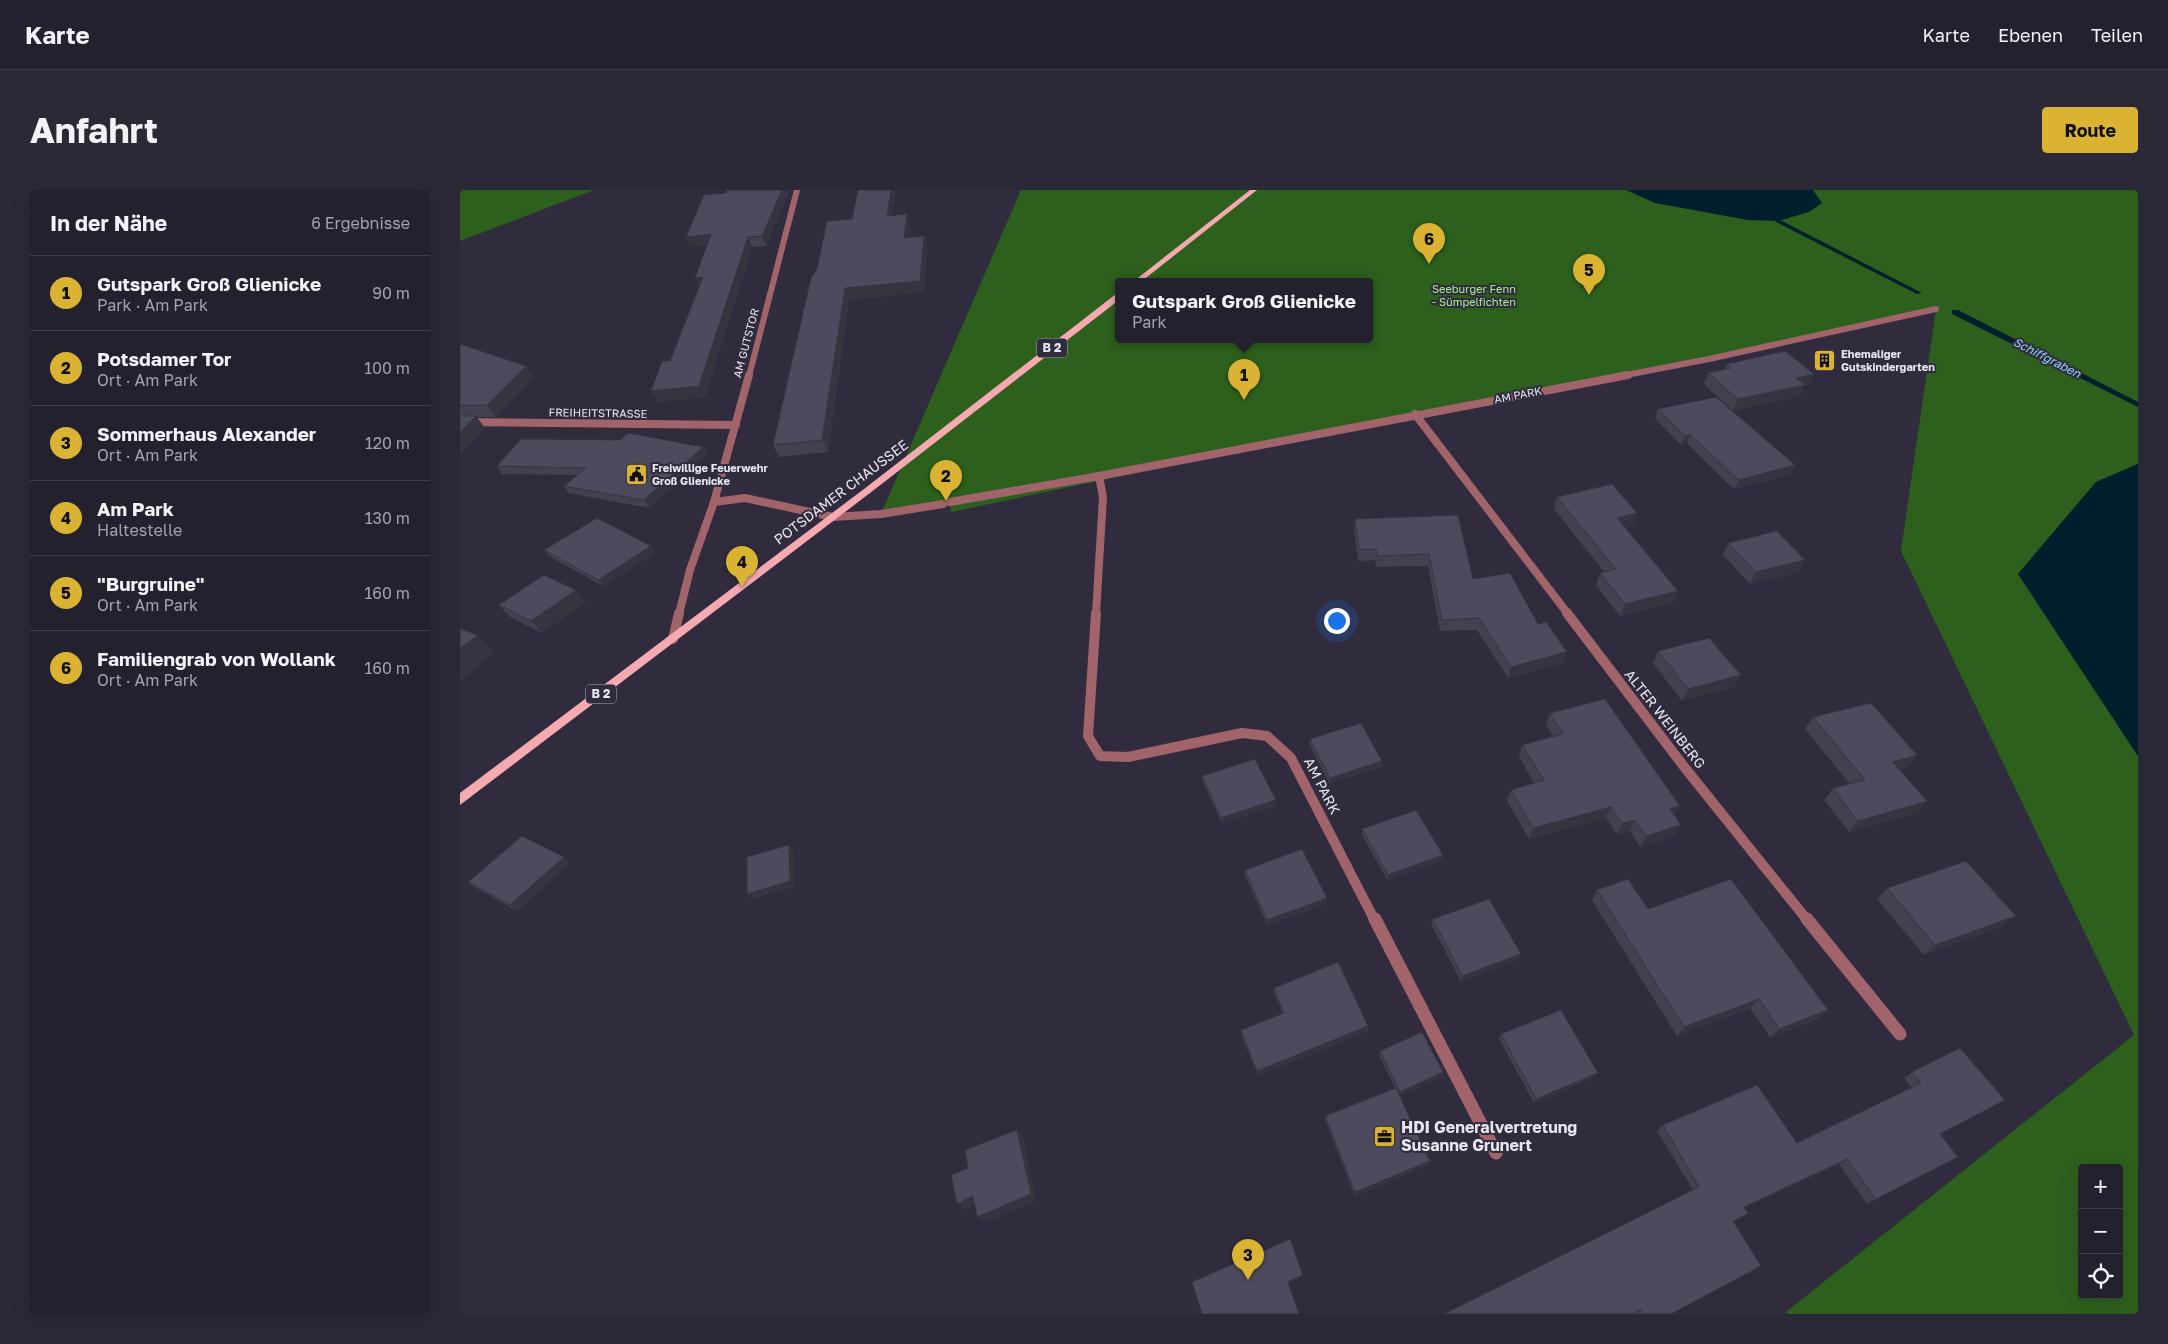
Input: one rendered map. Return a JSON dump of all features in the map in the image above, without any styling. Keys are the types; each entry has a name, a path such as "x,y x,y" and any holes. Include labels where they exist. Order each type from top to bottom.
{"main road":[{"path":"1142,278 1254,190"},
{"name":"POTSDAMER CHAUSSEE","path":"460,800 833,517 1115,299"}],"street":[{"name":"AM GUTSTOR","path":"673,639 690,570 714,502 736,425 797,190"},
{"name":"AM PARK","path":"833,517 881,514 1098,476 1708,359 1936,309"},
{"name":"ALTER WEINBERG","path":"1415,414 1685,768 1900,1034"},
{"name":"FREIHEITSTRASSE","path":"460,422 736,425"},
{"name":"AM PARK","path":"1098,476 1103,497 1088,736 1100,756 1128,758 1242,733 1267,736 1291,758 1496,1153"},
{"path":"714,502 745,498 833,517"}],"green space":[{"path":"460,190 594,190 460,241"},
{"name":"Seeburger Fenn - Sümpelfichten","path":"1021,190 2138,190 2138,464 2096,482 2018,574 2138,756 2138,1314 1788,1314 1786,1312 2134,1035 1901,551 1936,309 1746,351 1383,421 951,512 950,503 881,514"}],"water":[{"path":"1626,190 1813,190 1822,203 1809,212 1778,221 1748,220 1655,203"},
{"path":"2138,464 2138,756 2018,574 2096,482"}],"building":[{"path":"727,190 782,190 762,236 748,237 699,386 651,391 662,361 670,361 703,277 695,278 711,234 686,237 704,195 726,193"},
{"path":"858,190 891,190 887,216 907,214 904,238 924,236 920,281 845,288 822,440 773,445 811,278 817,269 827,221 852,219"},
{"path":"460,344 526,366 487,405 460,405"},
{"path":"1785,351 1814,374 1796,378 1805,385 1738,399 1708,373 1731,368 1727,364"},
{"path":"1716,397 1795,465 1739,480 1690,434 1685,436 1658,409"},
{"path":"460,416 476,416 460,432"},
{"path":"628,433 703,447 644,500 564,486 586,468 497,466 521,439 620,440"},
{"path":"1612,484 1637,513 1617,518 1678,591 1625,604 1600,573 1616,569 1557,497"},
{"path":"1458,515 1473,579 1510,573 1538,624 1546,622 1567,652 1511,667 1479,618 1442,620 1429,554 1377,556 1376,549 1359,549 1355,519"},
{"path":"597,518 651,546 598,580 544,550"},
{"path":"1777,531 1805,560 1756,572 1728,543"},
{"path":"544,575 576,590 531,621 499,605"},
{"path":"460,629 478,635 460,649"},
{"path":"1709,638 1741,675 1688,689 1658,651"},
{"path":"1605,699 1680,806 1670,809 1681,825 1646,836 1635,820 1622,823 1611,807 1533,828 1511,790 1544,780 1522,745 1563,734 1550,713"},
{"path":"1871,703 1917,755 1893,762 1927,801 1858,821 1833,788 1865,780 1813,717"},
{"path":"1361,723 1382,761 1330,778 1310,739"},
{"path":"1255,759 1276,800 1221,818 1202,776"},
{"path":"1416,810 1443,855 1388,875 1362,829"},
{"path":"522,836 564,857 510,905 468,882"},
{"path":"789,845 790,881 747,894 747,857"},
{"path":"1302,849 1327,898 1267,920 1245,870"},
{"path":"1966,861 2016,916 1935,945 1887,888"},
{"path":"1628,879 1648,909 1731,879 1828,1010 1779,1029 1759,999 1684,1027 1597,890"},
{"path":"1489,899 1521,954 1462,976 1433,919"},
{"path":"1338,962 1368,1026 1257,1071 1241,1030 1284,1013 1274,988"},
{"path":"1561,1010 1598,1073 1536,1099 1501,1034"},
{"path":"1422,1032 1443,1072 1400,1092 1380,1051"},
{"path":"1960,1048 2005,1100 1940,1134 1958,1157 1876,1199 1847,1159 1744,1207 1748,1214 1733,1221 1761,1266 1671,1314 1643,1314 1641,1310 1632,1314 1444,1314 1699,1187 1663,1125 1757,1085 1797,1143 1921,1083 1912,1072"},
{"path":"1396,1088 1430,1161 1355,1192 1325,1116"},
{"path":"1017,1130 1031,1194 977,1217 973,1196 957,1204 951,1175 968,1168 965,1150"},
{"path":"1290,1239 1303,1275 1288,1282 1299,1314 1202,1314 1192,1282"}],"waterway":[{"name":"Schiffgraben","path":"1745,190 1778,221 1919,293"},
{"name":"Schiffgraben","path":"1955,312 2138,405"}],"place":[{"name":"Familiengrab von Wollank","path":"1429,264"},
{"name":"\"Burgruine\"","path":"1589,295"},
{"name":"Ehemaliger Gutskindergarten","path":"1825,360"},
{"name":"Gutspark Groß Glienicke","path":"1244,400"},
{"name":"Freiwillige Feuerwehr Groß Glienicke","path":"636,474"},
{"name":"Potsdamer Tor","path":"946,501"},
{"name":"Am Park","path":"742,587"},
{"name":"HDI Generalvertretung Susanne Grunert","path":"1385,1136"},
{"name":"Sommerhaus Alexander","path":"1248,1280"}]}
